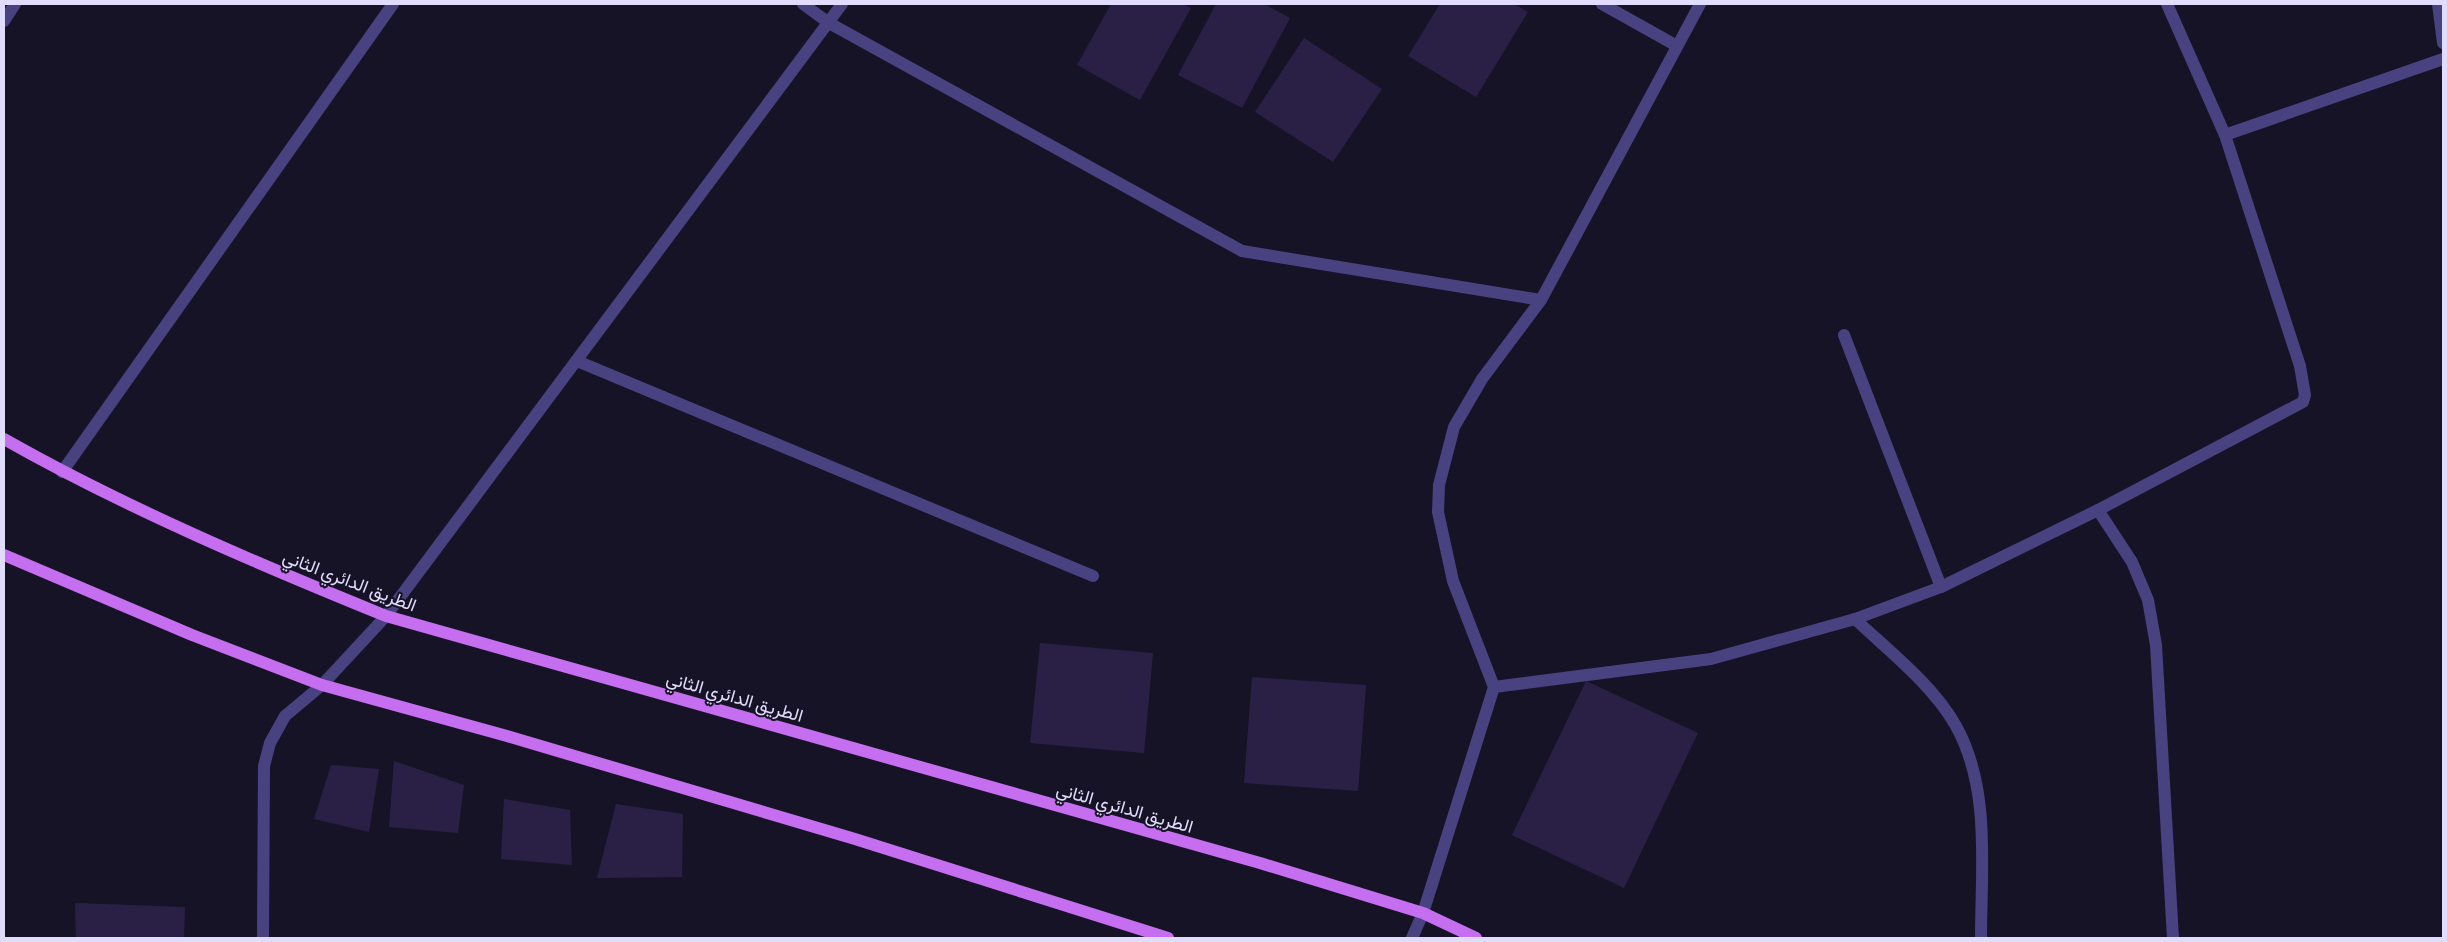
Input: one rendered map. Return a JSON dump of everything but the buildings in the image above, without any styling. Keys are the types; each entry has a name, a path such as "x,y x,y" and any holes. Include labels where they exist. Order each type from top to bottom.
{"main road":[{"name":"الطريق الدائري الثاني","path":"4,439 62,472 295,579 386,616 1214,850 1423,913 1476,938"},
{"path":"4,555 192,635 322,685 507,736 855,839 1168,938"}],"street":[{"path":"4,21 15,4"},
{"path":"62,472 394,4"},
{"path":"803,4 829,23 1242,251 1541,300"},
{"path":"263,938 264,766 270,743 285,716 322,685 386,616 842,4"},
{"path":"1602,4 1677,46"},
{"path":"1412,938 1423,913 1494,687 1453,581 1438,512 1438,486 1454,427 1482,379 1541,300 1700,4"},
{"path":"1494,687 1711,658 1855,619 1941,587 2098,510 2242,433 2290,411 2305,400 2300,366 2225,135 2167,4"},
{"path":"2438,4 2443,43"},
{"path":"2225,135 2443,59"},
{"path":"1844,335 1941,587"},
{"path":"577,361 1093,576"},
{"path":"2098,510 2132,562 2148,600 2156,645 2173,938"},
{"path":"1855,619 1924,684 1956,726 1970,761 1981,809 1981,938"}]}
